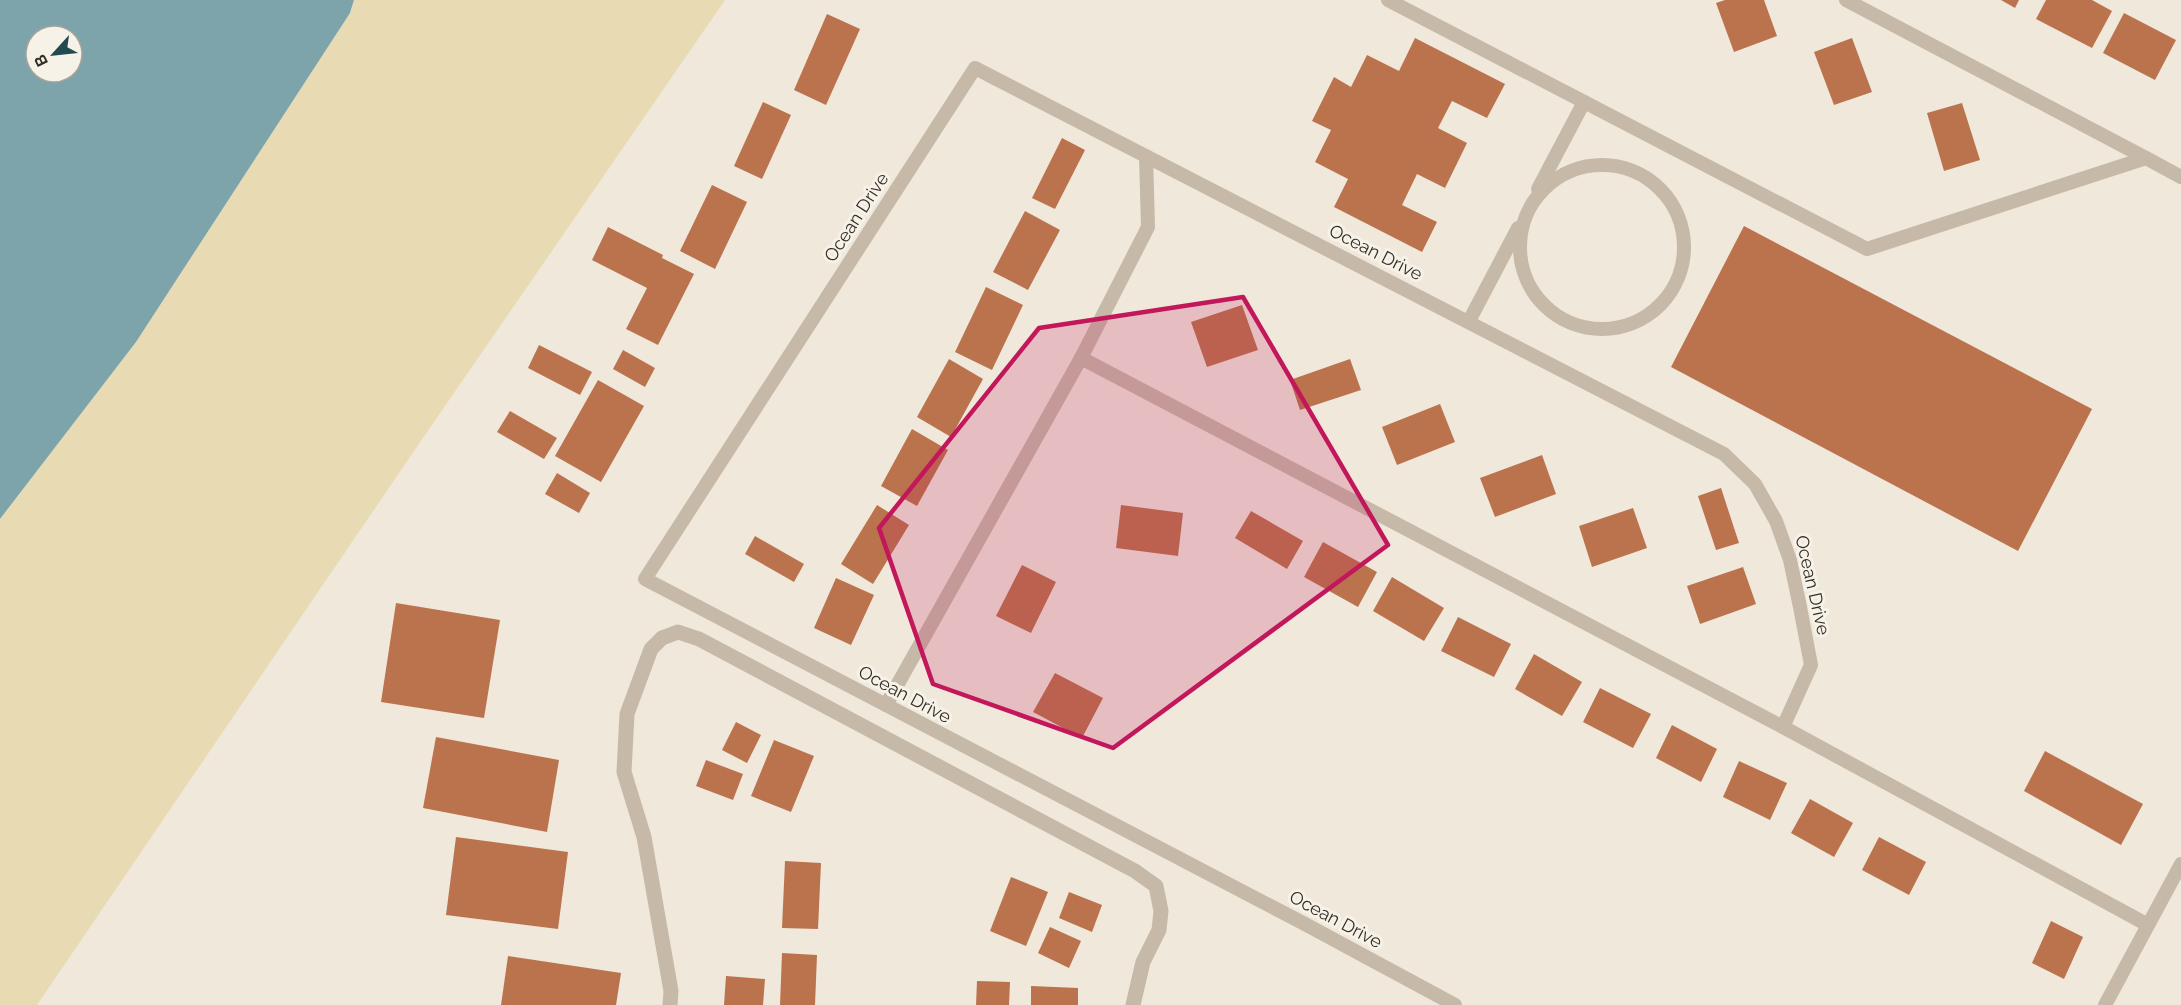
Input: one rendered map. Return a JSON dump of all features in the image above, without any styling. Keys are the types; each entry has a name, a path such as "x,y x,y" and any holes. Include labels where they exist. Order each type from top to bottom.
{"street":[{"path":"670,1005 671,991 644,837 624,772 627,714 651,649 662,638 678,632 699,639 1135,871 1155,886 1161,910 1159,930 1143,962 1134,1005"}],"lane":[{"path":"1388,0 1867,249 2146,158"},
{"path":"1846,0 2181,177"},
{"name":"Ocean Drive","path":"1455,1005 1303,923 645,579 975,68 1724,454 1755,484 1776,521 1790,560 1811,665 1784,727"},
{"path":"1469,321 1584,102"},
{"path":"886,705 1081,358 1148,227 1146,156"},
{"path":"1588,165 1615,165 1641,174 1662,191 1677,213 1684,240 1683,266 1672,292 1654,312 1630,326 1603,331 1575,326 1551,313 1532,292 1521,267 1519,239 1527,212 1541,190 1563,174 1588,165"},
{"path":"1081,358 1784,727 2148,925"},
{"path":"2105,1005 2181,864"}],"highlighted area":[{"path":"1243,297 1388,545 1113,748 933,684 879,528 1039,328"}],"sand":[{"path":"354,0 725,0 414,451 37,1005 0,1005 0,519 136,342 350,13"}],"water":[{"path":"0,0 354,0 350,13 136,342 0,519"}],"building":[{"path":"1725,0 1764,0 1777,36 1734,52 1716,3"},
{"path":"2001,0 2019,0 2015,8"},
{"path":"2046,0 2092,0 2112,11 2092,48 2036,19"},
{"path":"2124,13 2176,40 2155,80 2103,53"},
{"path":"827,14 860,29 826,105 794,90"},
{"path":"1415,38 1505,84 1487,118 1452,101 1438,128 1467,143 1445,188 1417,174 1402,205 1437,222 1422,252 1334,207 1348,179 1315,162 1331,130 1312,121 1334,77 1351,87 1367,55 1399,71"},
{"path":"1852,38 1872,92 1834,105 1814,52"},
{"path":"763,102 791,115 762,179 734,166"},
{"path":"1962,103 1980,160 1944,171 1927,113"},
{"path":"1062,138 1085,150 1055,209 1032,198"},
{"path":"712,185 747,202 715,269 680,251"},
{"path":"1025,211 1060,230 1028,290 993,272"},
{"path":"1744,226 2092,409 2018,551 1671,367"},
{"path":"608,227 663,255 662,258 694,274 658,345 626,329 647,288 592,260"},
{"path":"986,287 1023,305 992,370 955,352"},
{"path":"1242,305 1258,350 1207,367 1191,322"},
{"path":"539,345 592,372 580,395 528,368"},
{"path":"623,350 655,368 645,387 613,369"},
{"path":"949,359 983,379 951,437 917,417"},
{"path":"1350,359 1361,390 1300,410 1290,380"},
{"path":"598,380 644,406 601,482 555,456"},
{"path":"1440,404 1455,442 1397,465 1382,427"},
{"path":"510,411 557,438 544,459 497,432"},
{"path":"912,429 948,450 917,506 881,486"},
{"path":"1542,455 1556,494 1495,517 1480,478"},
{"path":"557,473 590,493 579,513 545,494"},
{"path":"1721,488 1739,543 1716,550 1698,496"},
{"path":"877,505 909,525 873,584 841,564"},
{"path":"1121,505 1183,513 1178,556 1116,548"},
{"path":"1633,508 1647,548 1592,567 1579,526"},
{"path":"1251,511 1303,541 1287,569 1235,538"},
{"path":"755,536 804,564 794,582 745,554"},
{"path":"1323,542 1377,572 1358,607 1304,577"},
{"path":"1022,565 1056,582 1031,633 996,616"},
{"path":"1743,567 1756,604 1700,624 1687,586"},
{"path":"1392,577 1444,608 1424,641 1373,611"},
{"path":"836,578 874,595 851,645 814,628"},
{"path":"396,603 500,620 484,718 381,702"},
{"path":"1458,617 1511,644 1494,677 1441,651"},
{"path":"1534,654 1582,682 1562,716 1515,689"},
{"path":"1055,673 1103,698 1082,738 1033,712"},
{"path":"1600,688 1651,714 1633,748 1583,722"},
{"path":"736,722 761,735 747,763 722,750"},
{"path":"1672,725 1717,749 1701,782 1656,758"},
{"path":"436,737 559,760 547,832 423,808"},
{"path":"774,740 814,756 791,812 751,796"},
{"path":"2045,751 2143,804 2121,845 2024,791"},
{"path":"706,760 743,774 733,800 696,786"},
{"path":"1739,761 1787,783 1770,820 1723,797"},
{"path":"1810,799 1853,823 1834,857 1791,833"},
{"path":"456,837 568,852 558,929 446,915"},
{"path":"1879,837 1926,862 1909,895 1862,870"},
{"path":"785,861 821,863 818,929 782,928"},
{"path":"1011,877 1048,892 1026,946 990,931"},
{"path":"1069,892 1102,905 1092,932 1059,918"},
{"path":"2051,921 2083,937 2064,979 2032,963"},
{"path":"1050,927 1081,941 1069,968 1038,953"},
{"path":"782,953 817,955 815,1005 780,1005"},
{"path":"508,956 621,973 616,1005 501,1005"},
{"path":"726,976 765,979 763,1005 724,1005"},
{"path":"977,981 1010,982 1009,1005 976,1005"},
{"path":"1031,986 1078,988 1078,1005 1031,1005"}]}
